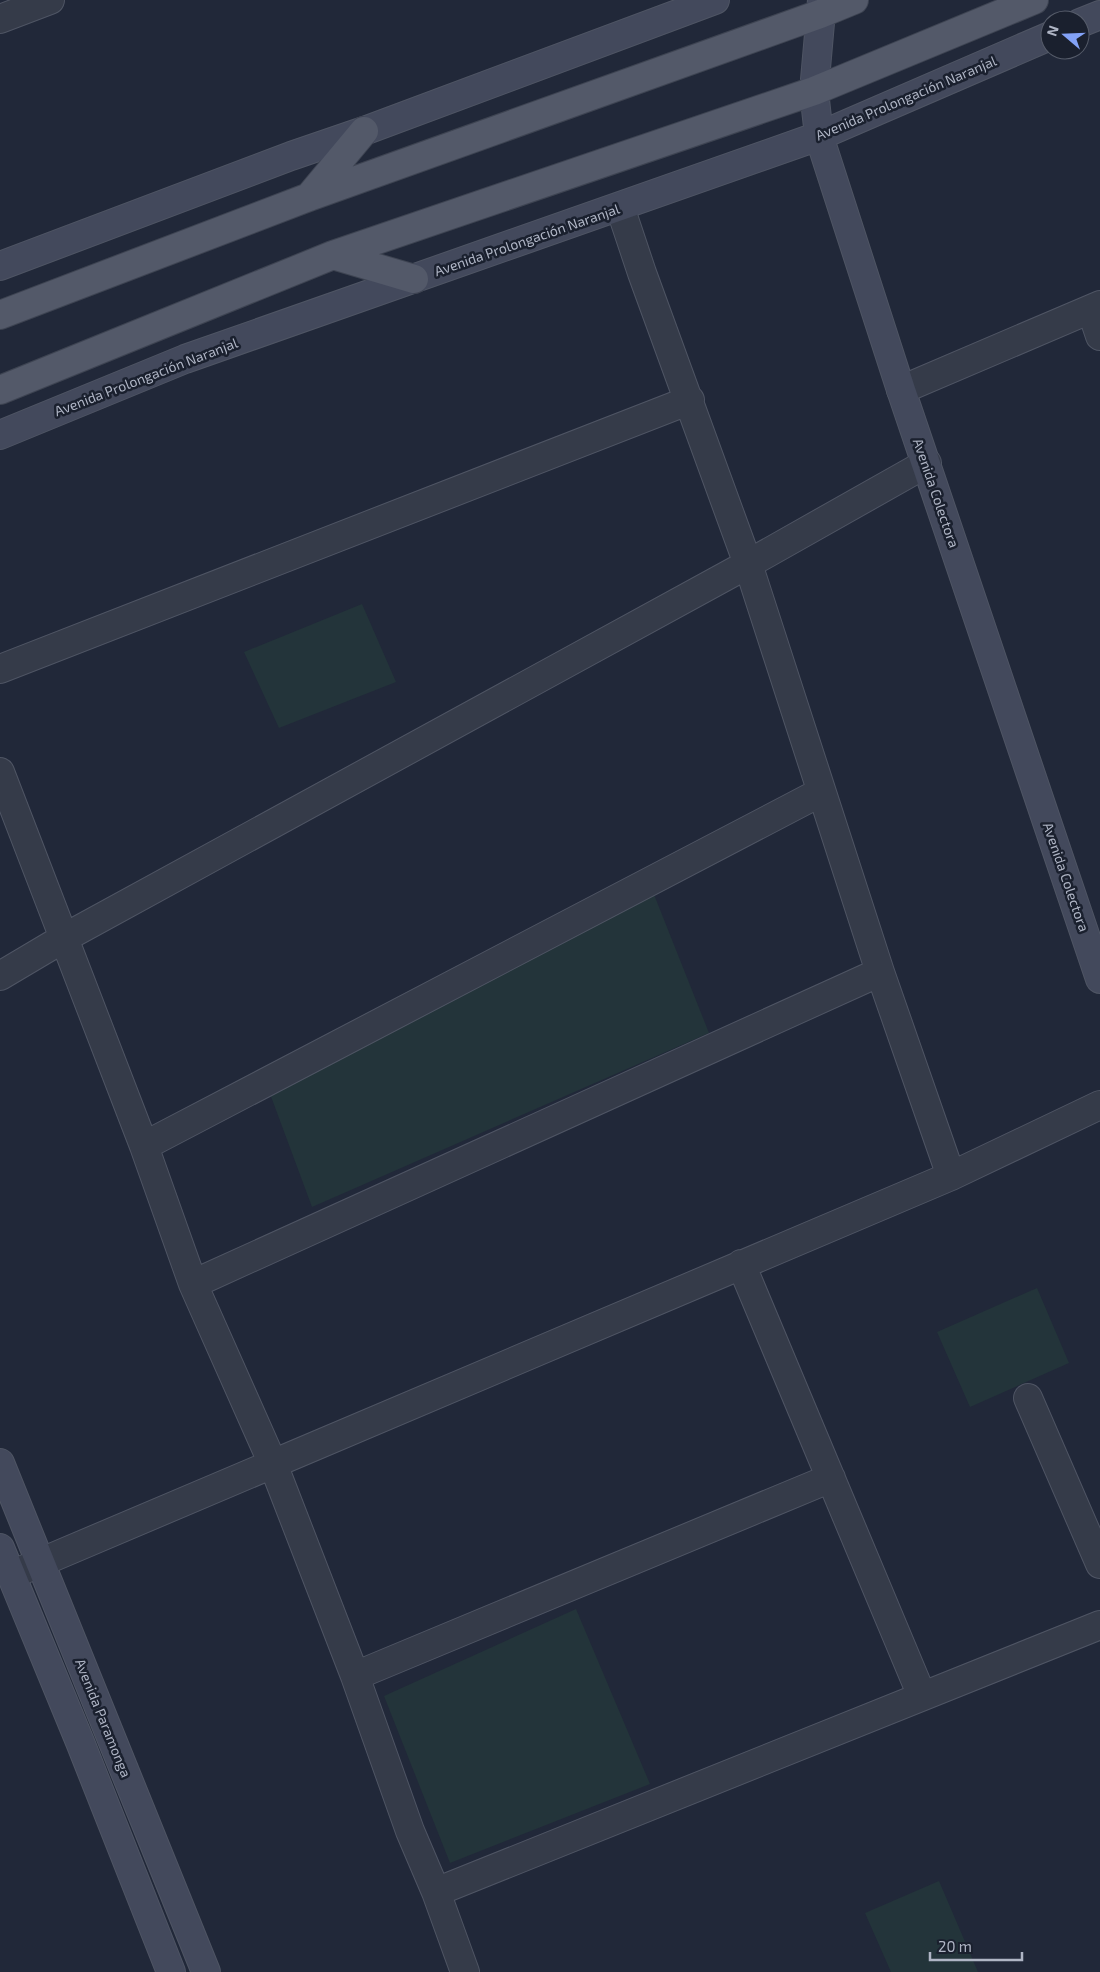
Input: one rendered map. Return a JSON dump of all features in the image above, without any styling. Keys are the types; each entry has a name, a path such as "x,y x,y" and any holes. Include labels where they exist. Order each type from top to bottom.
{"main road":[{"path":"0,315 309,197 821,7 854,0"},
{"path":"0,390 333,255 814,91 1034,0"},
{"path":"309,197 364,131"},
{"path":"333,255 414,279"}],"street":[{"path":"0,20 50,0"},
{"path":"0,266 291,156 364,131 715,0"},
{"name":"Avenida Colectora","path":"821,7 814,91 819,136 901,390 1099,972"},
{"name":"Avenida Prolongación Naranjal","path":"0,435 185,359 819,136 1040,40"},
{"path":"620,207 748,564 880,972 950,1176"},
{"path":"901,390 1095,307 1100,336"},
{"path":"0,669 690,400"},
{"path":"0,976 64,938 927,464"},
{"path":"0,772 144,1146 193,1284 273,1464 355,1676 410,1831 436,1892 465,1972"},
{"path":"144,1146 821,792"},
{"path":"193,1284 880,972"},
{"path":"10,1576 950,1176 1100,1105"},
{"path":"741,1264 922,1696"},
{"path":"1028,1398 1100,1564"},
{"name":"Avenida Paramonga","path":"0,1463 206,1972"},
{"path":"355,1676 831,1478"},
{"path":"0,1548 80,1742 171,1972"},
{"path":"436,1892 1100,1625"}],"shaded area":[{"path":"362,604 396,682 279,728 244,652"},
{"path":"653,892 709,1033 312,1207 266,1083"},
{"path":"1037,1288 1069,1363 970,1407 937,1332"},
{"path":"576,1609 650,1784 450,1863 384,1696"},
{"path":"939,1881 978,1972 891,1972 865,1913"}]}
